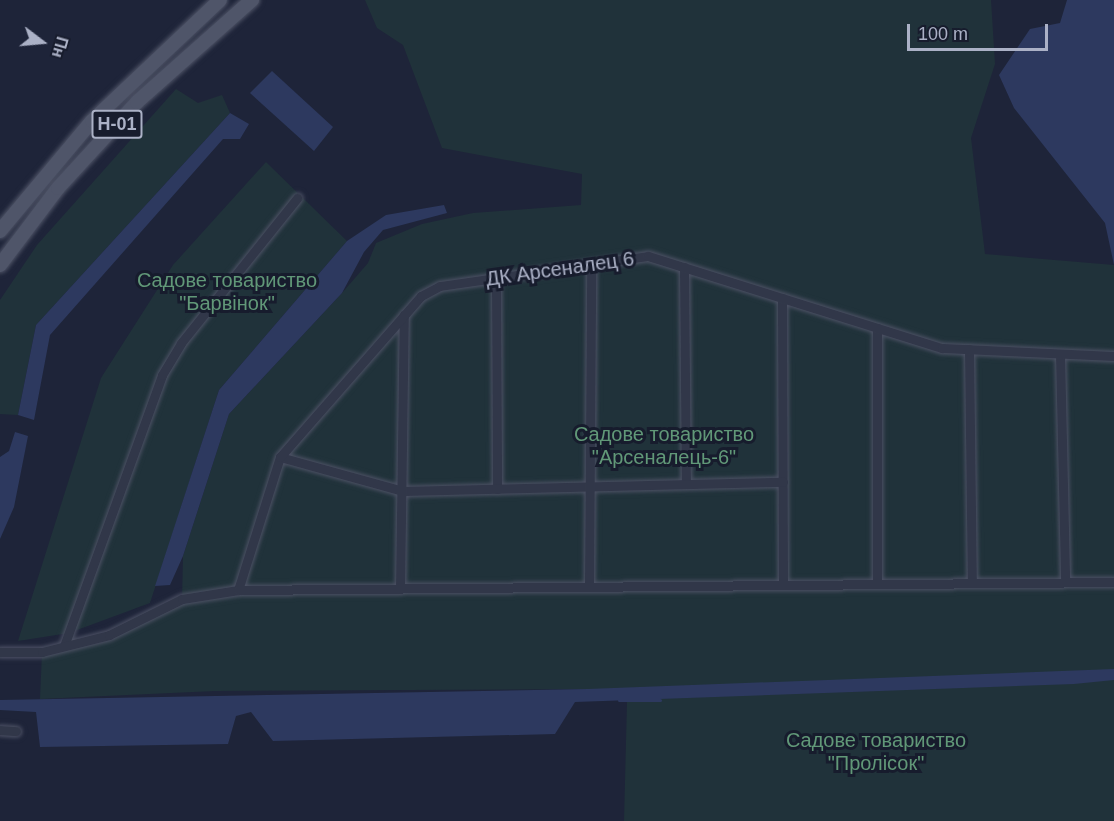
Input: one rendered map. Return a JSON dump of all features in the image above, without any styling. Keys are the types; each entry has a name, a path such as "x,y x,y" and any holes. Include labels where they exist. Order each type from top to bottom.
{"main road":[{"name":"Н-01","path":"0,231 92,121 220,0"},
{"name":"Н-01","path":"0,265 58,188 137,102 252,0"}],"street":[{"path":"64,646 162,375 181,343 297,198"},
{"name":"ДК Арсеналец 6","path":"238,590 280,456 421,296 440,286 648,256 942,348 1114,356"},
{"path":"589,587 592,486 591,264"},
{"path":"684,267 686,484"},
{"path":"496,278 497,489"},
{"path":"782,298 783,585"},
{"path":"400,589 404,315"},
{"path":"877,328 878,584"},
{"path":"969,349 972,583"},
{"path":"1060,354 1065,582"},
{"path":"280,456 403,491 783,482"},
{"path":"0,652 64,646 109,635 182,599 238,590 1114,582"},
{"path":"0,730 16,731"}],"green space":[{"name":"Садове товариство \"Арсеналець-6\"","path":"365,0 991,0 995,64 971,138 985,254 1114,265 1114,821 624,821 627,702 588,689 215,691 40,699 42,652 109,635 182,599 183,556 229,414 368,263 376,243 422,224 473,213 581,205 582,174 442,148 403,45 377,28"},
{"path":"176,89 198,103 222,95 230,113 36,325 18,415 0,414 0,300 37,245"},
{"name":"Садове товариство \"Барвінок\"","path":"266,162 347,241 219,390 150,603 69,633 18,641 101,378 173,265"}],"water":[{"path":"1067,0 1114,0 1114,265 1105,223 1014,108 999,75 1030,29 1060,23"},
{"path":"272,71 333,127 314,151 250,93"},
{"path":"230,113 249,124 240,139 223,139 50,335 34,420 18,415 36,325"},
{"path":"444,205 447,213 383,230 364,252 342,293 229,414 183,556 170,585 155,586 219,390 347,241 386,215"},
{"path":"15,432 28,436 14,507 0,539 0,457 9,451"},
{"path":"1114,669 1114,680 1074,684 575,702 555,734 273,741 251,712 236,716 228,744 40,747 36,712 0,710 0,700 588,689"}],"waterway":[{"path":"619,700 660,700"}],"park label":[{"name":"Садове товариство \"Пролісок\"","path":"876,752"}]}
